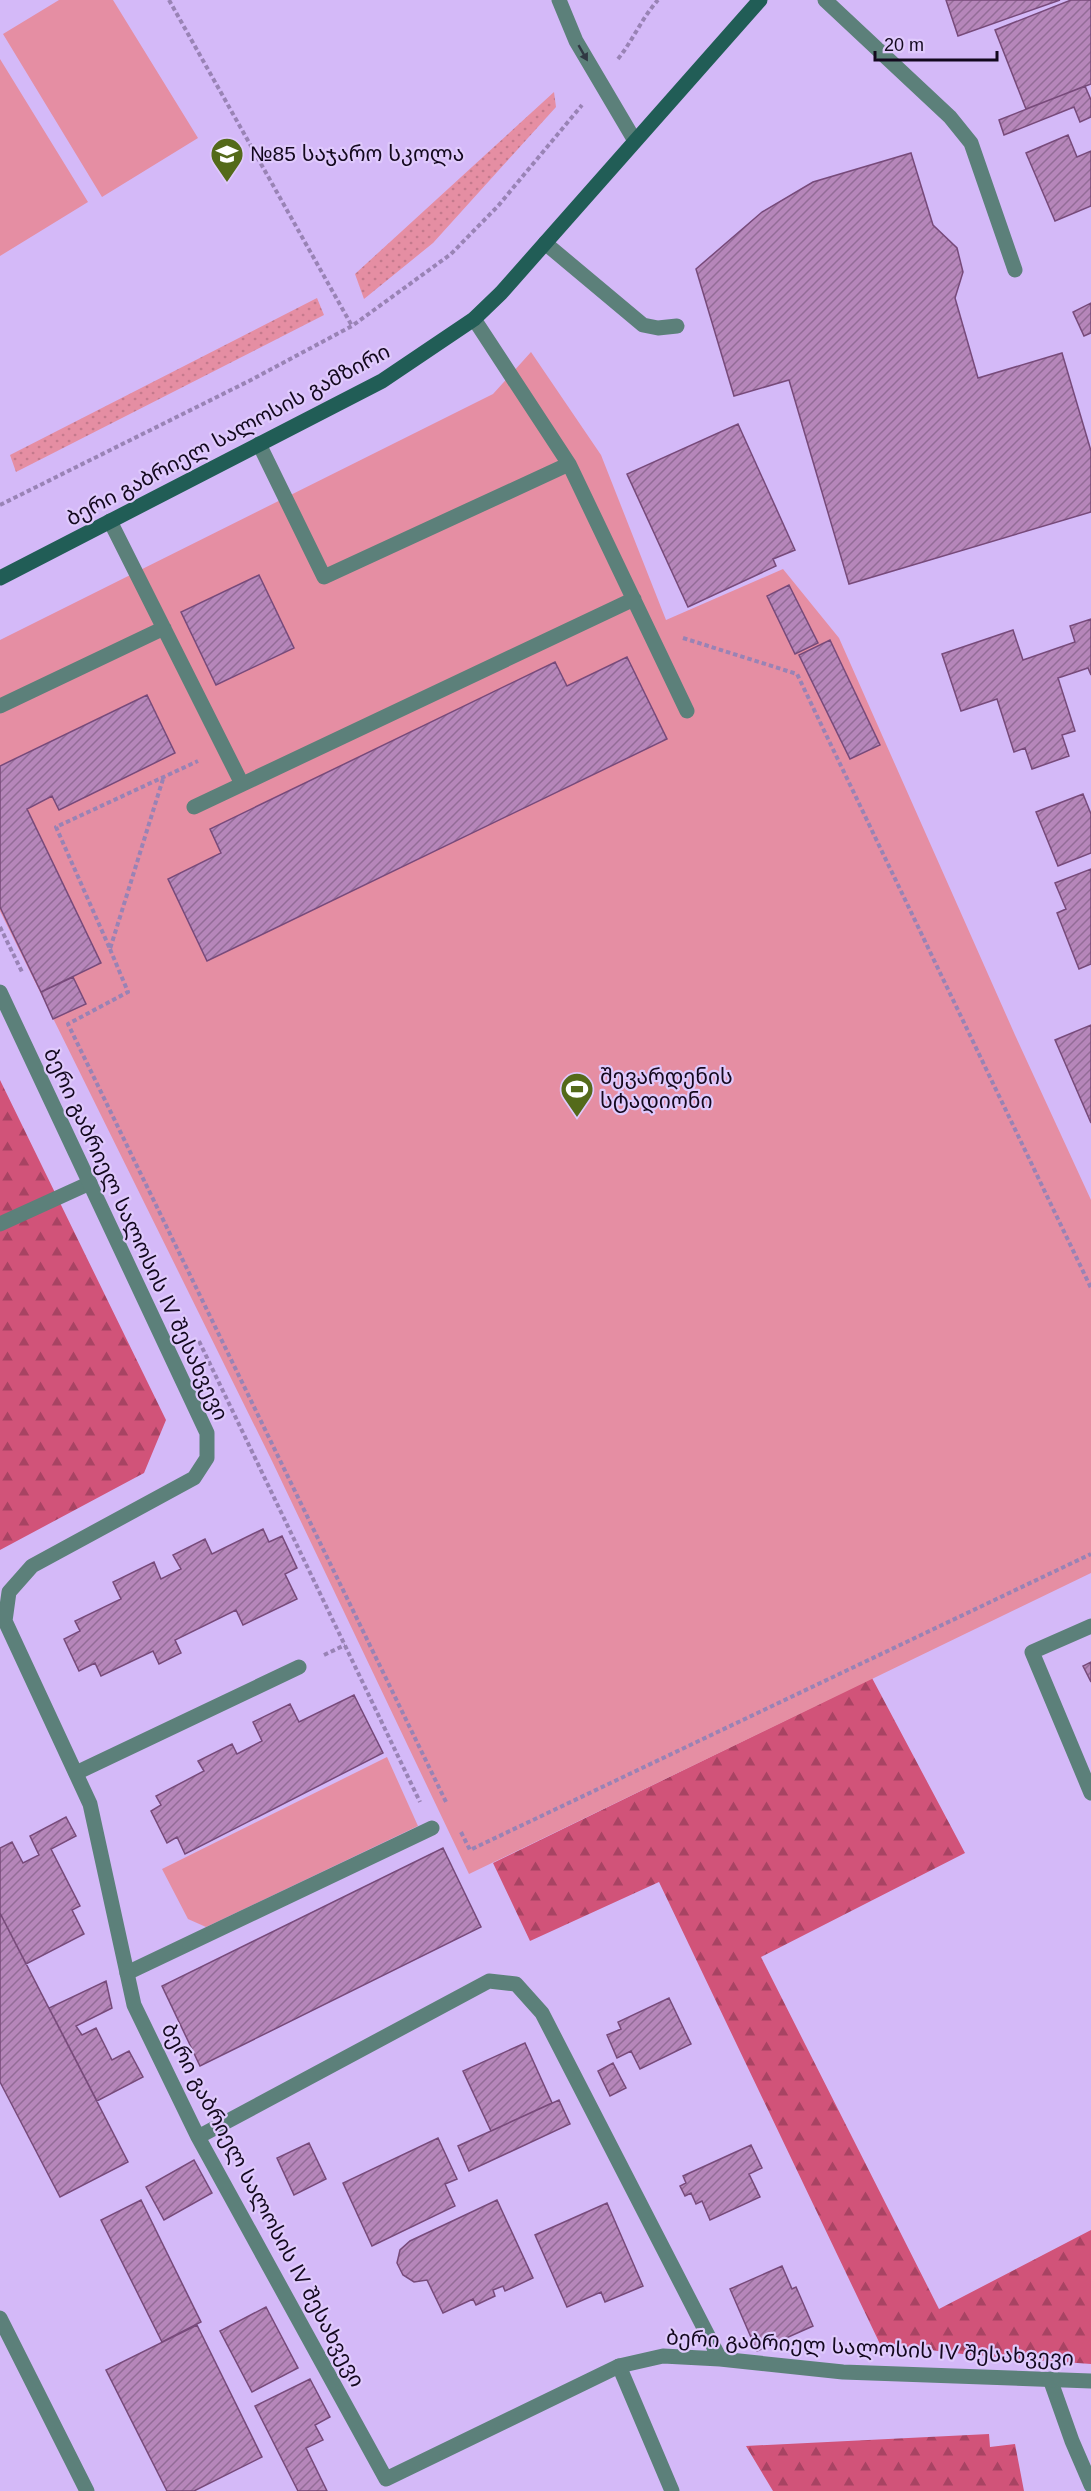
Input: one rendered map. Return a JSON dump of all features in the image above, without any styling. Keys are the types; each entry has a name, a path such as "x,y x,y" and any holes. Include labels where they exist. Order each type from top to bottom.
{"main road":[{"name":"ბერი გაბრიელ სალოსის გამზირი","path":"0,578 382,381 474,320 501,293 760,0"}],"street":[{"path":"559,0 576,41 635,141"},
{"path":"825,0 950,117 971,143 1015,270"},
{"path":"545,243 643,325 658,328 677,326"},
{"path":"474,320 569,464 687,711"},
{"path":"259,444 324,577 569,464"},
{"path":"110,521 242,784"},
{"path":"194,807 634,599"},
{"path":"0,706 164,628"},
{"name":"ბერი გაბრიელ სალოსის IV შესახვევი","path":"0,992 207,1433 207,1458 194,1478 32,1566 9,1592 5,1621 90,1804 134,2005 198,2137 385,2485 619,2366 663,2356 720,2359 843,2372 1091,2381"},
{"path":"0,1224 90,1183"},
{"path":"1091,1626 1032,1652 1091,1793"},
{"path":"75,1773 299,1667"},
{"path":"127,1973 432,1828"},
{"path":"198,2137 489,1981 516,1984 542,2013 720,2359"},
{"path":"0,2318 87,2491"},
{"path":"619,2366 672,2491"},
{"path":"1050,2379 1072,2441 1091,2485"}],"path":[{"path":"169,0 352,326"},
{"path":"0,505 249,381 352,326 451,254 498,206 558,136 631,42 647,12 658,0"},
{"path":"647,626 797,675 1091,1288"},
{"path":"224,747 163,779 56,827 128,992 68,1024 449,1807"},
{"path":"110,948 163,779"},
{"path":"0,927 26,980"},
{"path":"195,1334 432,1828"},
{"path":"460,1829 470,1850 1091,1554"}],"shaded area":[{"path":"59,0 113,0 198,138 102,197 3,34"},
{"path":"0,59 88,202 0,256"},
{"path":"554,92 556,107 433,243 364,299 355,274"},
{"path":"317,298 324,315 16,472 10,455"},
{"name":"შევარდენის სტადიონი","path":"531,352 601,455 666,620 783,569 839,638 1015,1035 1091,1200 1091,1573 469,1874 272,1461 0,911 0,640 493,394"},
{"path":"387,1757 418,1826 206,1927 188,1919 162,1869"}],"green space":[{"path":"0,1080 166,1420 144,1473 0,1550"},
{"path":"872,1678 965,1853 761,1957 939,2309 1091,2230 1091,2364 971,2355 880,2344 659,1882 530,1941 493,1863"},
{"path":"989,2434 990,2447 1015,2444 1024,2491 773,2491 746,2446"}],"building":[{"path":"946,0 1060,0 958,36"},
{"path":"1071,0 1091,0 1091,84 1026,109 995,30"},
{"path":"1085,86 1091,100 1091,117 1080,122 1074,107 1004,135 999,120"},
{"path":"1068,135 1077,157 1091,151 1091,206 1055,221 1026,153"},
{"path":"911,153 933,225 957,248 963,272 955,298 978,378 1062,353 1091,451 1091,512 849,584 789,380 734,396 696,269 762,212 813,182"},
{"path":"1091,303 1091,333 1084,336 1073,312"},
{"path":"738,424 795,550 773,559 776,566 688,607 627,474"},
{"path":"259,575 294,648 216,685 181,612"},
{"path":"789,585 818,643 795,654 767,596"},
{"path":"1091,619 1091,675 1088,668 1058,678 1075,731 1062,735 1069,756 1032,769 1025,748 1014,752 997,699 961,711 942,654 1013,630 1023,660 1075,642 1070,626"},
{"path":"830,640 880,745 850,759 799,655"},
{"path":"627,657 667,739 207,961 168,879 221,853 210,829 555,662 567,686"},
{"path":"147,695 175,753 59,810 52,796 27,809 101,963 41,992 0,907 0,766"},
{"path":"1083,794 1091,814 1091,853 1058,866 1036,812"},
{"path":"1091,869 1091,964 1079,969 1057,913 1066,909 1055,883"},
{"path":"73,977 86,1004 53,1019 41,992"},
{"path":"1091,1025 1091,1123 1055,1040"},
{"path":"263,1529 269,1542 282,1536 297,1568 285,1574 297,1599 243,1625 236,1610 175,1640 181,1653 159,1664 153,1651 101,1676 95,1663 79,1671 64,1639 80,1631 75,1621 121,1599 113,1582 154,1562 161,1579 181,1569 173,1555 205,1539 212,1554"},
{"path":"1091,1662 1091,1682 1083,1666"},
{"path":"354,1695 383,1753 185,1854 177,1837 167,1843 151,1811 161,1805 156,1796 204,1771 198,1761 232,1744 237,1754 262,1741 253,1722 290,1704 299,1722"},
{"path":"66,1817 76,1836 51,1849 80,1906 72,1910 84,1934 26,1964 0,1913 0,1848 12,1842 23,1863 39,1855 30,1836"},
{"path":"443,1848 481,1927 200,2066 162,1986"},
{"path":"0,1913 128,2162 60,2197 0,2082"},
{"path":"106,1981 112,2008 76,2026 82,2035 96,2028 112,2060 129,2051 143,2077 97,2101 49,2008"},
{"path":"669,1998 691,2044 640,2069 631,2051 617,2058 607,2035 621,2029 618,2022"},
{"path":"525,2043 552,2103 491,2131 463,2071"},
{"path":"613,2063 626,2088 610,2096 598,2071"},
{"path":"559,2100 570,2124 469,2171 458,2146"},
{"path":"438,2138 457,2179 445,2184 455,2206 372,2246 343,2183"},
{"path":"309,2143 326,2179 294,2195 277,2158"},
{"path":"751,2145 762,2168 749,2174 760,2197 710,2220 702,2201 696,2204 691,2193 685,2196 680,2186 686,2183 683,2176"},
{"path":"194,2160 212,2193 164,2220 146,2187"},
{"path":"141,2200 201,2322 162,2342 101,2220"},
{"path":"497,2200 533,2278 505,2291 503,2286 493,2290 495,2296 476,2305 473,2299 443,2313 427,2280 414,2282 403,2275 397,2263 400,2250 410,2241"},
{"path":"607,2203 643,2286 605,2302 601,2292 567,2307 535,2235"},
{"path":"782,2266 792,2289 796,2287 813,2326 757,2351 730,2289"},
{"path":"266,2307 298,2368 252,2392 220,2331"},
{"path":"197,2325 262,2457 194,2491 167,2491 106,2370"},
{"path":"310,2379 330,2417 315,2425 323,2440 306,2448 327,2491 298,2491 255,2406"}],"place":[{"name":"№85 საჯარო სკოლა","path":"227,183"},
{"name":"შევარდენის სტადიონი","path":"577,1118"}]}
